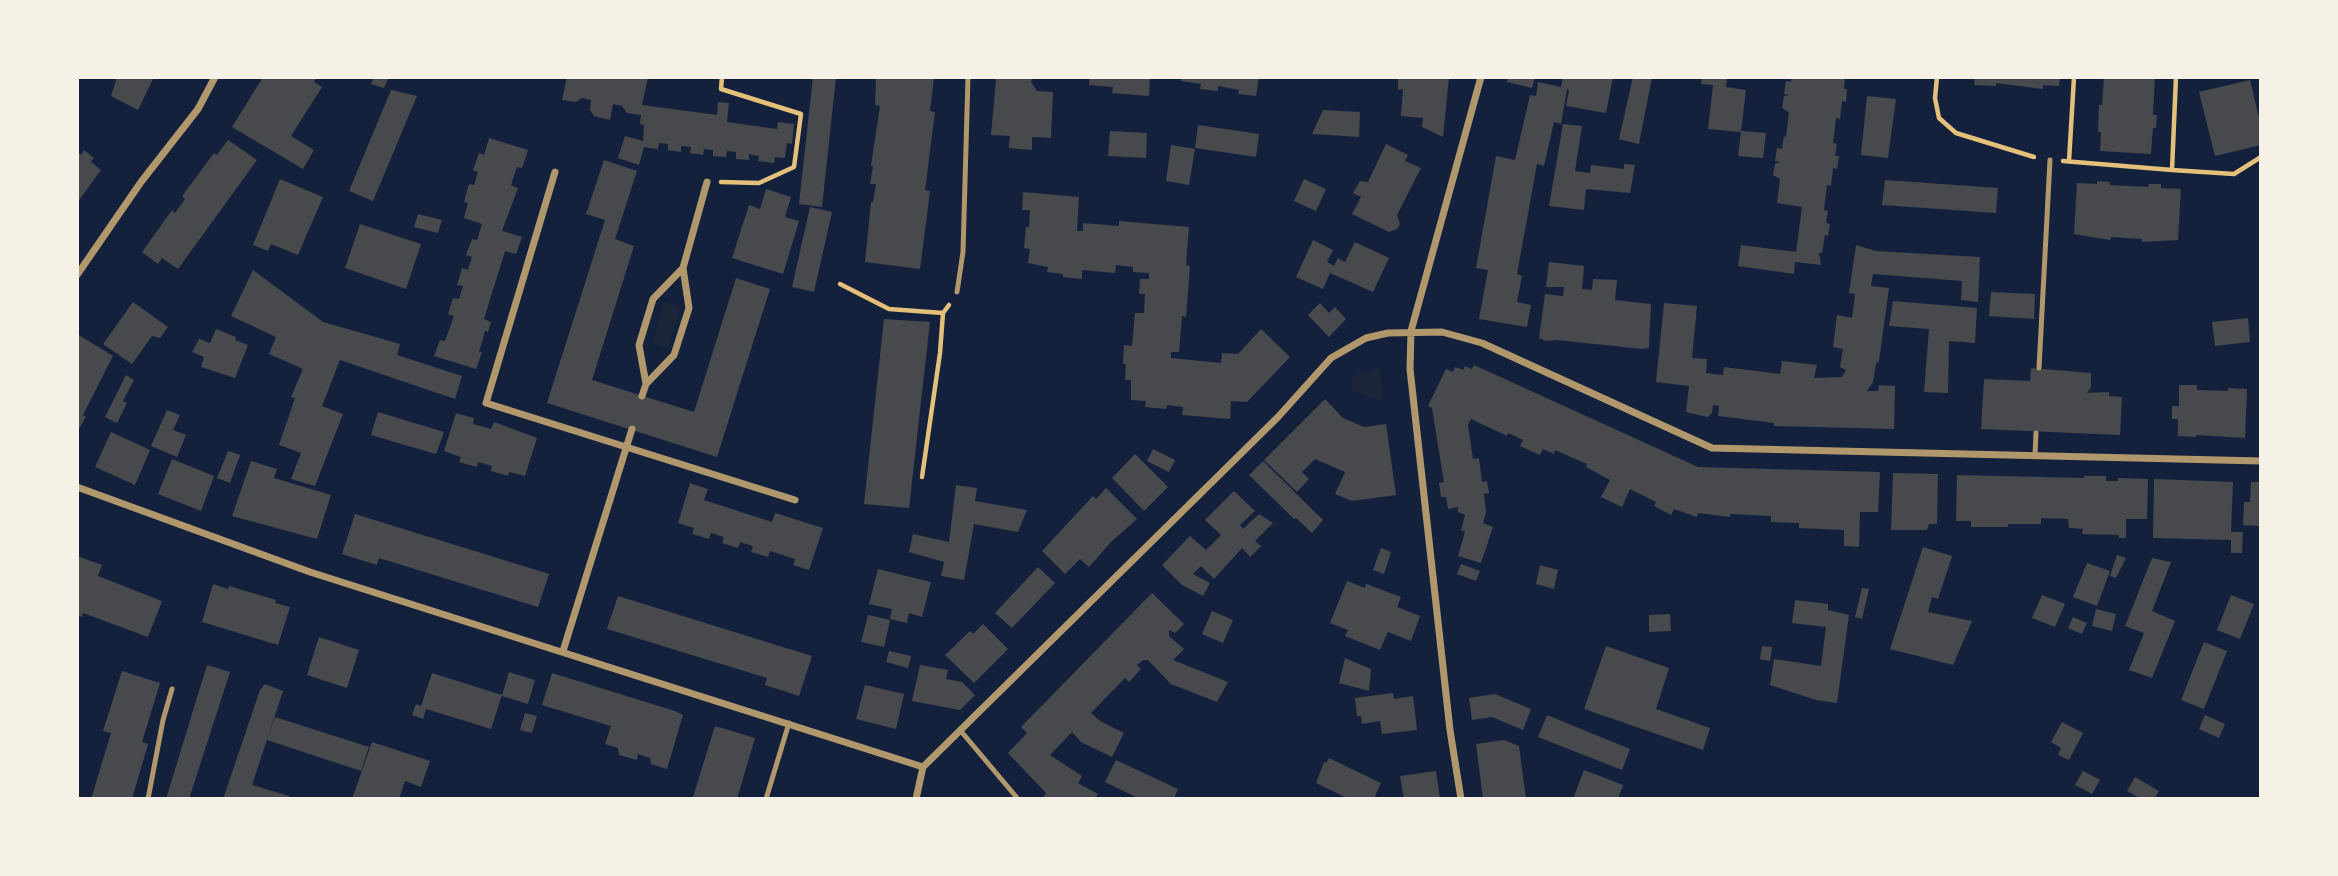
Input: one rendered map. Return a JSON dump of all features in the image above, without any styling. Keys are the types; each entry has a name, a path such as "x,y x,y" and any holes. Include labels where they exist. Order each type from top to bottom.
{"street":[{"path":"77,275 141,182 198,109 215,77"},
{"path":"1461,799 1450,730 1410,369 1411,331 1481,77"},
{"path":"555,172 486,403 795,500"},
{"path":"642,396 646,384 674,355 689,308 684,268 707,182"},
{"path":"646,384 639,345 653,299 684,268"},
{"path":"916,799 923,766 1278,416 1331,358 1366,338 1411,331 1442,332 1482,343 1712,448 2261,461"},
{"path":"563,651 632,429"},
{"path":"77,487 276,561 923,766"}],"lane":[{"path":"957,292 963,252 968,77"},
{"path":"2039,368 2050,160"},
{"path":"2035,455 2036,433"},
{"path":"148,799 163,720 172,689"},
{"path":"766,799 789,723"},
{"path":"960,730 1018,799"}],"path":[{"path":"707,182 759,183 794,167 801,114 721,89 722,77"},
{"path":"1937,77 1934,98 1939,118 1956,133 2021,155 2069,162 2234,174 2261,157"},
{"path":"2069,162 2074,77"},
{"path":"2172,170 2176,77"},
{"path":"840,284 889,309 943,313"},
{"path":"922,477 940,353 943,313 957,292"}],"shaded area":[{"path":"664,302 681,307 668,348 652,343"},
{"path":"1379,367 1383,401 1352,391 1352,377"}],"building":[{"path":"117,77 154,77 138,110 111,96"},
{"path":"263,77 317,77 314,82 322,87 291,136 314,150 303,169 232,127"},
{"path":"374,77 389,77 384,88 371,84"},
{"path":"567,77 648,77 642,105 717,115 718,102 729,103 727,122 777,129 778,122 794,124 792,144 787,143 785,158 775,157 774,163 758,161 759,156 749,154 749,160 736,159 736,152 727,151 726,157 713,156 713,150 704,149 703,155 690,153 691,147 681,146 681,152 668,150 668,144 659,143 658,149 644,147 639,165 618,158 625,136 643,141 644,125 640,124 641,115 627,113 622,106 613,104 610,120 594,116 590,110 591,100 562,100"},
{"path":"813,77 836,77 822,207 799,204"},
{"path":"876,77 934,77 930,111 935,112 925,190 930,191 920,269 865,262 871,202 876,184 870,184 880,106 875,105"},
{"path":"994,77 1033,77 1031,82 1037,91 1053,92 1051,138 1032,137 1032,150 1009,148 1010,136 991,135 996,80"},
{"path":"1090,77 1150,77 1149,96 1112,93 1113,87 1089,85"},
{"path":"1181,77 1259,77 1256,96 1238,94 1239,90 1218,86 1218,91 1200,89 1201,84 1181,81"},
{"path":"1398,77 1449,77 1443,137 1422,127 1423,118 1401,116 1403,89 1398,90"},
{"path":"1508,77 1535,77 1532,88 1507,82"},
{"path":"1563,77 1613,77 1606,113 1566,106 1567,89 1561,124 1554,122 1544,166 1537,164 1517,274 1522,276 1517,302 1531,305 1527,327 1479,319 1488,270 1476,268 1496,156 1515,160 1530,95 1536,96 1538,82 1561,87"},
{"path":"1633,77 1652,77 1639,144 1619,139"},
{"path":"1702,77 1727,77 1726,87 1746,90 1741,131 1766,133 1763,158 1738,156 1741,132 1708,129 1713,85 1701,84"},
{"path":"1792,77 1845,77 1844,89 1847,89 1846,102 1842,101 1840,119 1836,118 1833,143 1837,144 1835,156 1839,156 1837,169 1833,168 1831,186 1827,185 1824,210 1828,211 1826,223 1830,224 1822,253 1819,253 1821,265 1795,262 1794,274 1738,266 1741,245 1796,252 1802,207 1777,203 1780,179 1773,175 1775,164 1780,162 1775,161 1777,148 1782,149 1784,136 1786,137 1789,112 1782,108 1784,96 1789,95 1784,94 1786,81 1791,82"},
{"path":"1975,77 2060,77 2059,86 2043,85 2043,89 1996,83 1996,86 1974,85"},
{"path":"2104,77 2155,77 2153,115 2157,115 2151,154 2100,151 2099,105 2102,105"},
{"path":"2250,80 2261,126 2261,145 2215,156 2199,92"},
{"path":"391,90 417,96 373,201 349,191"},
{"path":"1867,96 1896,99 1888,158 1861,155"},
{"path":"1323,110 1360,112 1359,137 1312,134"},
{"path":"1563,124 1582,126 1575,171 1590,173 1591,165 1624,169 1624,164 1635,165 1630,193 1586,189 1584,210 1549,206"},
{"path":"1198,125 1259,134 1256,157 1195,148"},
{"path":"1110,131 1147,133 1146,158 1108,156"},
{"path":"489,138 528,150 522,168 517,167 511,185 518,188 502,231 522,237 516,254 505,251 484,319 491,322 488,332 485,331 476,369 434,356 440,340 445,341 454,316 448,314 453,298 459,299 463,286 457,285 462,268 468,270 472,257 466,255 472,239 477,240 482,224 464,218 468,203 464,202 469,184 474,185 478,172 473,170 479,153 484,155"},
{"path":"228,140 257,160 178,269 162,258 158,264 142,252 172,210 175,213 185,199 182,196 214,153 217,155"},
{"path":"1386,144 1408,155 1405,161 1421,168 1397,215 1400,224 1397,229 1389,232 1352,214 1361,197 1353,193 1360,181 1368,182"},
{"path":"1171,145 1195,149 1189,185 1166,181"},
{"path":"84,150 94,158 91,162 101,170 77,203 77,152 81,155"},
{"path":"604,160 637,171 615,239 634,246 592,380 694,412 736,278 770,289 717,457 547,403 605,220 586,214"},
{"path":"280,179 323,197 298,255 271,244 268,251 253,245"},
{"path":"1304,179 1326,189 1316,211 1294,201"},
{"path":"1885,180 1998,188 1996,213 1882,205"},
{"path":"2097,181 2110,182 2110,185 2148,187 2149,184 2161,184 2161,188 2181,189 2178,240 2142,242 2142,239 2111,237 2110,240 2074,234 2077,183 2097,184"},
{"path":"766,189 791,197 785,217 799,221 783,274 732,258 749,205 760,209"},
{"path":"1023,192 1079,197 1077,231 1083,231 1083,223 1119,226 1119,221 1189,227 1186,265 1190,266 1186,317 1182,316 1179,352 1171,352 1171,358 1221,363 1222,353 1238,354 1261,329 1290,357 1247,402 1231,401 1230,419 1182,415 1183,407 1145,407 1146,401 1131,400 1131,380 1125,380 1124,345 1132,346 1135,313 1144,313 1145,294 1139,294 1140,279 1149,279 1149,273 1133,272 1133,267 1116,265 1115,273 1082,270 1082,279 1063,277 1063,274 1047,272 1048,267 1028,263 1030,249 1024,248 1030,210 1022,210"},
{"path":"810,207 832,212 814,292 792,287"},
{"path":"418,214 442,220 438,233 414,227"},
{"path":"360,224 421,244 406,289 345,268"},
{"path":"1313,240 1333,250 1327,262 1334,266 1338,258 1345,262 1355,242 1389,258 1373,292 1330,273 1323,289 1296,277"},
{"path":"1856,245 1876,251 1980,257 1978,302 1961,300 1962,281 1873,274 1871,286 1889,288 1879,361 1873,382 1867,391 1878,391 1879,385 1895,386 1894,429 1774,426 1774,423 1718,416 1719,406 1713,405 1712,413 1708,417 1686,412 1689,386 1656,382 1664,303 1697,306 1692,358 1707,359 1706,373 1723,375 1724,367 1780,374 1782,361 1817,365 1814,378 1842,377 1846,370 1840,367 1843,349 1833,347 1837,315 1852,318 1855,294 1849,293"},
{"path":"1549,262 1584,266 1582,289 1592,290 1593,279 1617,280 1615,300 1651,304 1649,348 1546,341 1539,338 1545,294 1563,296 1564,287 1546,287"},
{"path":"253,270 323,322 400,344 397,355 462,376 455,399 340,360 322,406 343,414 315,486 291,479 301,453 279,445 295,398 291,397 303,369 269,354 276,337 231,316"},
{"path":"1991,292 2035,294 2034,319 1989,316"},
{"path":"1893,301 1977,308 1975,343 1949,341 1948,393 1924,392 1929,329 1889,326"},
{"path":"133,302 168,327 160,338 152,336 132,364 103,344"},
{"path":"1320,303 1329,313 1335,307 1346,319 1329,337 1308,315"},
{"path":"2248,318 2250,342 2215,346 2212,322"},
{"path":"884,319 930,322 909,508 864,504"},
{"path":"216,329 248,345 235,378 201,367 204,357 192,352 199,339 210,343"},
{"path":"77,334 113,356 77,432"},
{"path":"1474,365 1698,467 1880,472 1878,512 1860,512 1859,547 1844,546 1844,530 1799,528 1799,523 1771,522 1771,516 1730,514 1730,517 1698,513 1697,517 1674,509 1671,515 1654,506 1656,502 1630,489 1622,507 1601,497 1610,480 1586,467 1587,464 1555,450 1554,454 1543,449 1540,455 1520,446 1523,440 1508,433 1507,436 1471,419 1468,425 1473,459 1479,458 1482,482 1487,481 1489,493 1484,494 1486,512 1483,523 1493,527 1481,563 1458,556 1465,532 1461,530 1465,515 1458,512 1458,507 1448,509 1446,497 1441,497 1439,483 1444,482 1432,408 1428,406 1446,369 1453,372 1455,367 1463,370 1465,366 1472,369"},
{"path":"2031,368 2091,373 2091,387 2087,393 2109,392 2109,396 2122,397 2120,435 1981,429 1984,379 2030,381"},
{"path":"126,375 134,380 123,401 127,403 117,423 105,417"},
{"path":"2179,385 2197,385 2197,390 2247,389 2245,438 2178,436 2178,419 2172,419 2172,406 2179,406"},
{"path":"1325,399 1343,418 1364,427 1386,424 1396,495 1352,501 1335,494 1345,472 1315,459 1302,472 1309,479 1297,492 1264,460"},
{"path":"167,410 180,415 173,430 186,435 177,457 151,446"},
{"path":"378,412 444,432 436,454 371,435"},
{"path":"456,413 474,418 473,424 491,429 494,422 537,438 525,476 509,472 508,476 491,471 492,466 478,462 477,467 459,462 461,457 444,451"},
{"path":"111,432 150,450 135,485 95,467"},
{"path":"1153,449 1175,460 1169,472 1147,461"},
{"path":"228,451 240,455 230,483 217,478"},
{"path":"1135,454 1168,487 1144,511 1112,478"},
{"path":"172,459 214,476 201,511 158,494"},
{"path":"251,461 277,469 274,478 331,495 317,539 232,516"},
{"path":"1263,461 1323,520 1312,533 1249,475"},
{"path":"1893,473 1938,474 1937,524 1929,524 1927,530 1891,530"},
{"path":"1957,475 2084,478 2106,476 2106,481 2118,481 2118,478 2148,479 2147,519 2126,519 2126,538 2119,538 2119,535 2082,534 2083,529 2069,528 2068,519 2041,518 2041,524 1971,527 1971,521 1956,521"},
{"path":"2154,479 2233,482 2231,532 2243,532 2242,553 2231,553 2231,540 2153,538"},
{"path":"2251,482 2261,482 2261,526 2243,525 2244,502 2250,502"},
{"path":"690,483 708,489 704,500 772,522 775,513 823,528 809,570 793,565 795,559 770,551 768,557 751,552 753,546 740,542 738,548 722,543 724,537 711,533 709,539 692,534 694,528 678,523"},
{"path":"956,485 977,488 975,501 1027,510 1018,532 974,524 964,580 941,576 944,562 909,552 913,534 949,542"},
{"path":"1106,488 1137,519 1111,542 1089,567 1080,559 1065,574 1042,551 1093,496 1096,499"},
{"path":"1234,491 1255,511 1240,525 1243,529 1259,514 1273,523 1255,541 1261,546 1250,557 1242,548 1214,579 1201,566 1193,574 1210,583 1203,596 1182,585 1162,565 1190,536 1206,550 1221,535 1205,520"},
{"path":"355,514 549,574 538,607 379,558 377,565 342,554"},
{"path":"1923,547 1952,556 1938,599 1932,597 1928,612 1972,621 1953,665 1890,649"},
{"path":"1381,548 1391,552 1384,574 1373,570"},
{"path":"2117,555 2126,558 2116,578 2110,576"},
{"path":"77,556 102,565 98,576 162,601 148,637 83,613 82,617 77,615"},
{"path":"2152,558 2171,562 2152,611 2175,621 2152,678 2129,670 2144,633 2125,626"},
{"path":"2087,563 2110,571 2097,606 2073,597"},
{"path":"1461,564 1480,571 1476,581 1457,574"},
{"path":"1540,565 1558,570 1554,589 1536,584"},
{"path":"1038,567 1055,583 1012,628 995,613"},
{"path":"878,569 931,582 922,617 909,613 907,623 890,619 892,609 869,604"},
{"path":"1347,581 1365,588 1366,584 1401,597 1397,607 1420,616 1411,641 1388,632 1380,650 1345,636 1348,630 1330,623"},
{"path":"213,584 276,600 275,603 290,607 278,645 202,622"},
{"path":"1862,588 1869,589 1862,619 1855,617"},
{"path":"1152,593 1184,624 1175,633 1169,630 1169,636 1184,649 1173,660 1228,682 1217,702 1171,684 1148,660 1143,660 1137,665 1141,669 1129,682 1125,678 1091,713 1100,721 1124,733 1112,757 1081,742 1072,732 1050,755 1082,776 1078,783 1098,794 1095,799 1042,799 1046,793 1008,753 1027,733 1021,727"},
{"path":"2042,595 2065,604 2055,627 2032,618"},
{"path":"2231,595 2254,604 2240,639 2217,630"},
{"path":"618,596 812,656 799,696 765,685 767,678 607,629"},
{"path":"1795,600 1828,604 1828,610 1849,615 1837,703 1816,700 1770,685 1774,659 1821,666 1826,627 1792,623"},
{"path":"2096,609 2116,614 2112,631 2092,626"},
{"path":"1212,611 1233,620 1223,643 1202,634"},
{"path":"1670,614 1671,631 1649,632 1649,615"},
{"path":"868,615 890,620 884,647 861,642"},
{"path":"2073,617 2087,623 2082,634 2068,628"},
{"path":"983,624 1008,649 974,683 945,655 970,631 973,634"},
{"path":"319,637 359,650 347,688 307,675"},
{"path":"2204,642 2227,651 2204,709 2181,700"},
{"path":"1606,646 1669,668 1656,709 1710,728 1703,750 1584,709"},
{"path":"1762,646 1772,647 1770,661 1760,659"},
{"path":"889,651 911,656 908,668 886,662"},
{"path":"1345,658 1371,669 1369,691 1339,683"},
{"path":"207,665 230,672 189,799 166,799"},
{"path":"920,665 948,670 946,679 962,682 975,695 960,710 912,701"},
{"path":"122,671 160,683 142,742 148,744 132,799 91,799 111,733 103,731"},
{"path":"509,672 535,680 528,704 502,696"},
{"path":"432,673 502,695 491,729 426,709 423,719 412,715 416,704 421,706"},
{"path":"552,673 683,715 667,769 651,764 650,758 638,754 637,760 619,755 618,748 605,744 611,726 542,705"},
{"path":"265,684 283,691 252,785 289,796 288,799 223,799 260,690"},
{"path":"865,685 904,694 896,729 856,719"},
{"path":"1393,693 1394,699 1413,696 1417,730 1382,734 1380,721 1362,724 1361,716 1357,716 1355,698"},
{"path":"1495,694 1531,709 1523,730 1492,717 1472,720 1469,698"},
{"path":"525,713 537,716 532,733 520,730"},
{"path":"1547,715 1630,749 1622,770 1538,737"},
{"path":"2205,715 2225,724 2219,738 2199,729"},
{"path":"275,717 369,747 361,771 267,740"},
{"path":"2062,722 2083,733 2069,760 2058,755 2061,748 2051,742"},
{"path":"715,726 755,738 737,799 693,797"},
{"path":"1504,740 1519,746 1526,799 1483,799 1476,744"},
{"path":"372,742 430,761 421,787 405,781 399,799 352,799"},
{"path":"1329,758 1381,783 1375,796 1381,799 1349,799 1316,783 1324,762"},
{"path":"1116,760 1178,789 1174,799 1140,799 1105,782"},
{"path":"1584,770 1623,785 1618,799 1573,799"},
{"path":"1436,771 1440,799 1404,799 1400,776"},
{"path":"2083,771 2100,780 2092,794 2075,785"},
{"path":"2135,777 2159,791 2154,799 2141,799 2127,791"}]}
